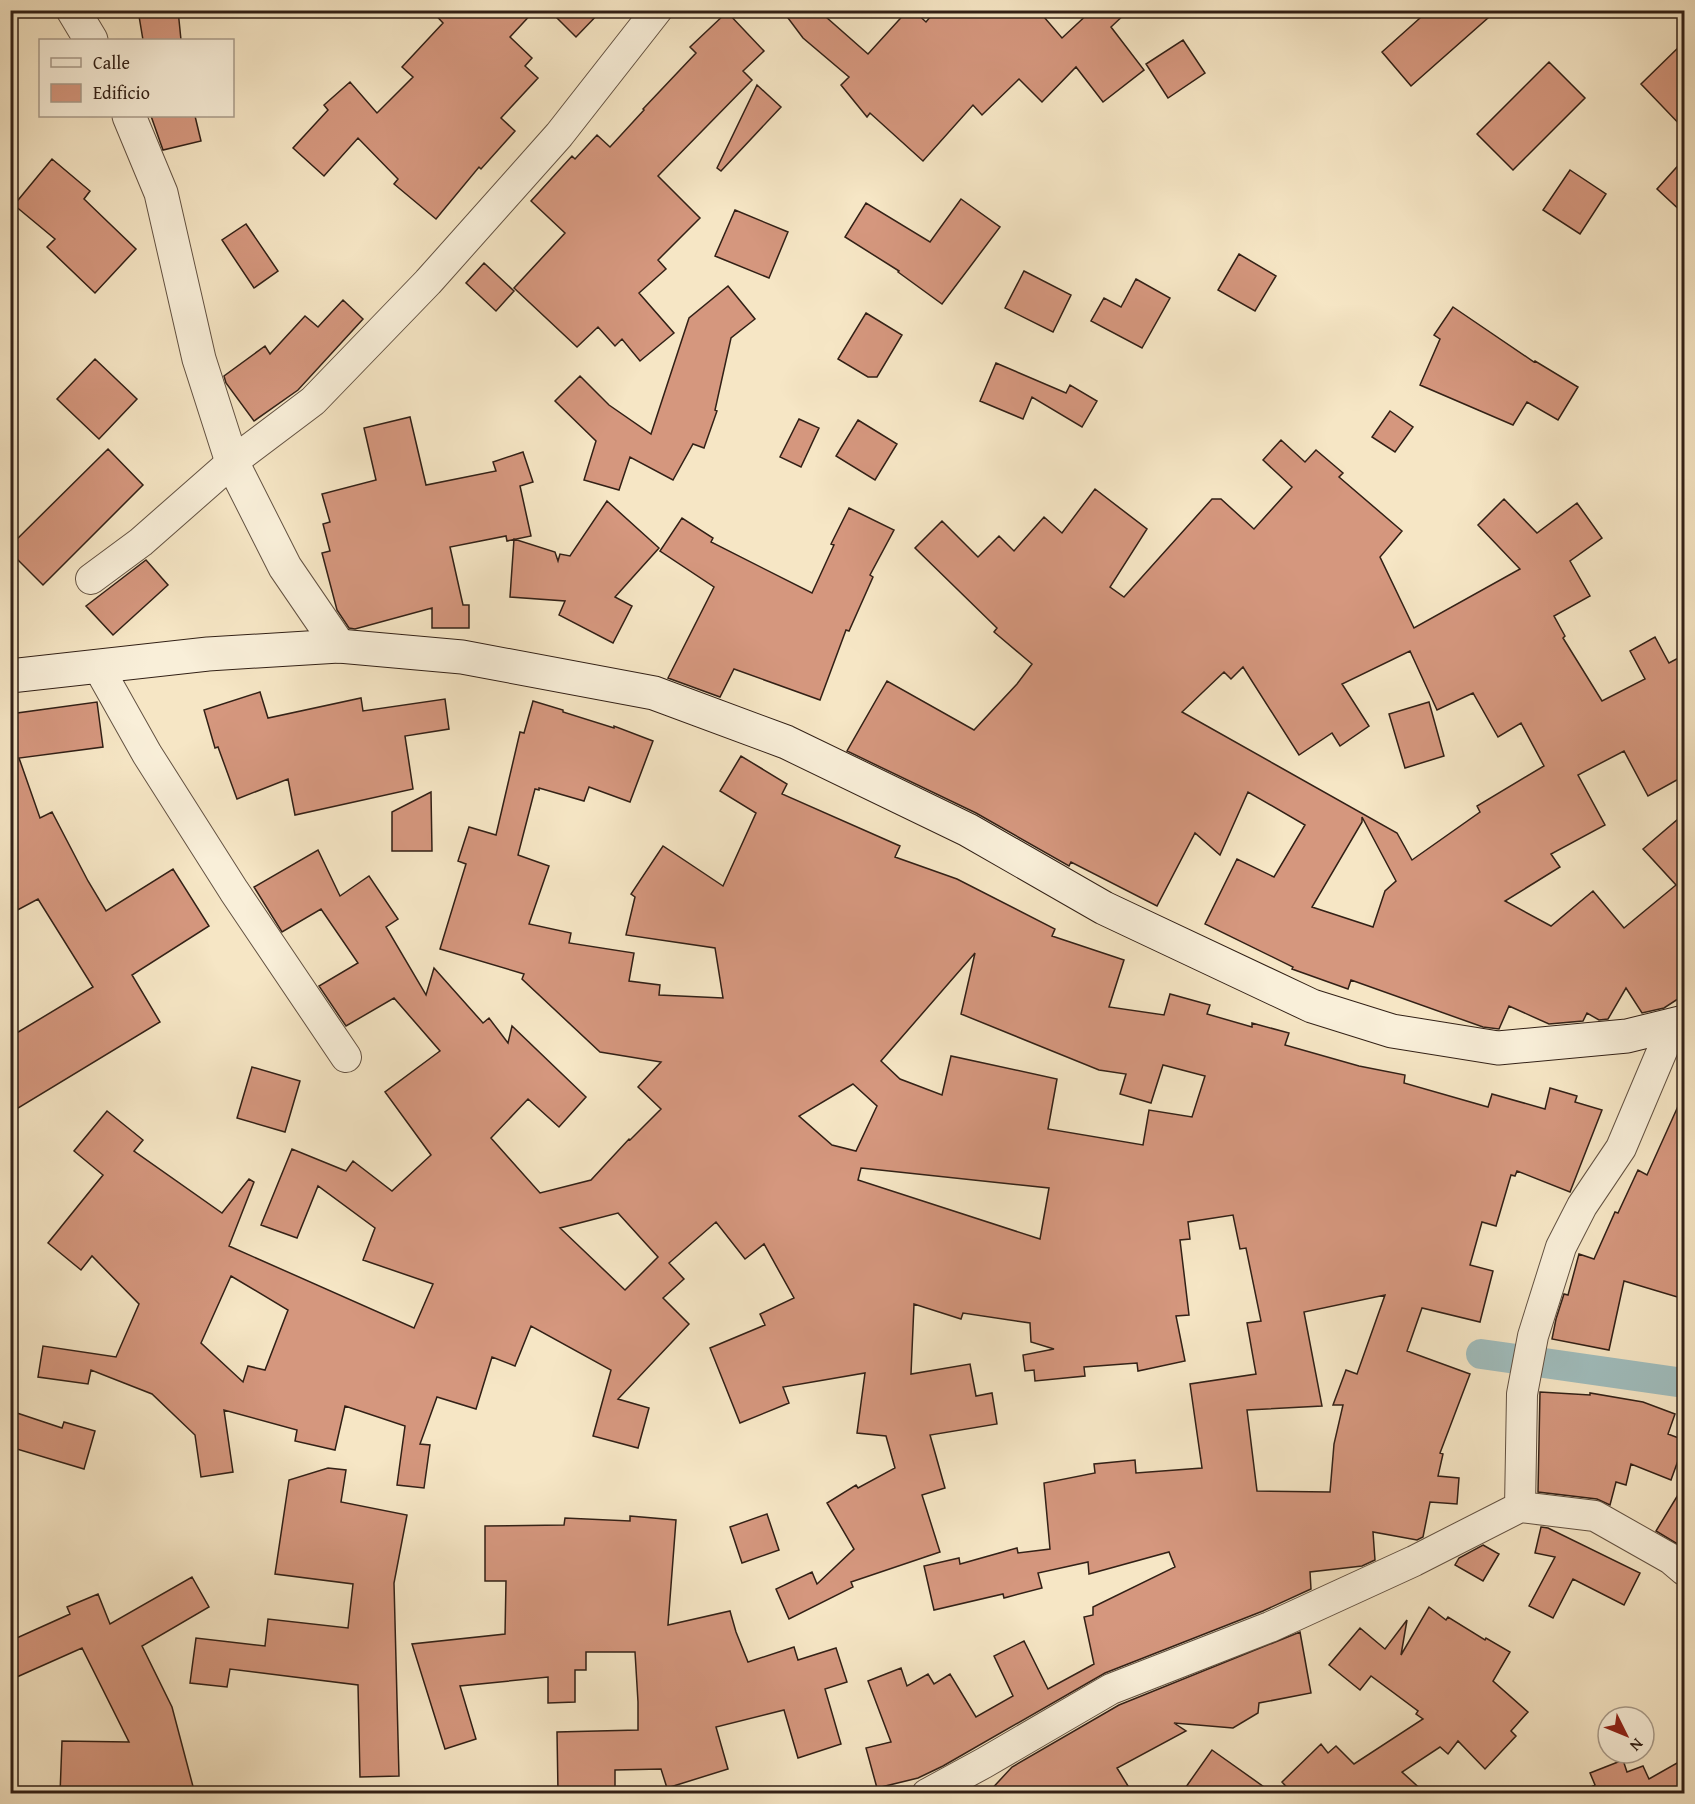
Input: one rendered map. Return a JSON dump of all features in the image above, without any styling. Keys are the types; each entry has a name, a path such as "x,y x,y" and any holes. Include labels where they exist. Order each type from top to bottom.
{"main road":[{"path":"73,10 90,39"},
{"path":"129,117 161,193 199,360 232,462 285,567 339,646"},
{"path":"10,676 208,654 339,646 462,657 654,693 786,742 968,831 1104,908 1312,1006 1392,1031 1498,1048 1627,1036 1679,1023"}],"street":[{"path":"91,579 141,542 232,462 313,401 428,282 559,135 657,10"},
{"path":"97,665 153,764 234,891 346,1057"},
{"path":"1520,1507 1522,1394 1533,1336 1561,1247 1582,1206 1621,1148 1679,1023"},
{"path":"927,1794 1111,1689 1270,1627 1414,1561 1520,1507 1595,1516 1671,1559 1684,1570"}],"building":[{"path":"138,10 178,10 181,39 143,39"},
{"path":"431,10 535,10 510,37 532,58 525,66 538,78 501,118 515,131 481,169 479,167 436,219 394,184 398,179 358,138 324,176 293,148 328,110 324,105 350,82 377,113 413,77 402,67 443,23"},
{"path":"549,10 602,10 576,37"},
{"path":"782,10 818,10 868,54 908,10 913,10 926,22 936,10 1038,10 1062,38 1092,10 1129,10 1111,27 1144,70 1103,102 1076,67 1042,102 1019,79 982,115 973,105 923,161 870,113 867,117 841,85 849,77 803,38"},
{"path":"1429,10 1497,10 1411,86 1382,52"},
{"path":"727,12 764,51 743,71 752,80 658,176 700,218 658,260 666,269 639,293 674,333 640,361 622,339 615,346 598,327 577,347 514,288 565,233 531,201 572,156 575,159 597,135 610,147 696,53 690,47"},
{"path":"1183,40 1205,73 1168,98 1146,64"},
{"path":"1684,42 1684,129 1641,84"},
{"path":"1549,62 1585,98 1513,170 1477,134"},
{"path":"757,85 781,107 721,171 717,168"},
{"path":"151,117 195,117 201,141 163,150"},
{"path":"52,159 90,191 84,199 136,249 95,293 47,247 55,239 14,205"},
{"path":"1684,159 1684,214 1657,189"},
{"path":"1570,170 1606,194 1580,234 1543,210"},
{"path":"961,199 1000,227 942,304 899,271 845,237 866,203 930,242"},
{"path":"735,210 788,232 769,278 715,256"},
{"path":"246,224 278,271 254,288 222,240"},
{"path":"1239,254 1276,276 1255,311 1218,290"},
{"path":"484,263 514,291 496,311 466,283"},
{"path":"1024,271 1071,295 1053,332 1005,308"},
{"path":"1136,279 1170,298 1142,348 1091,321 1104,298 1121,307"},
{"path":"728,286 755,319 731,338 715,410 717,411 704,448 693,444 673,480 630,457 619,490 584,480 596,441 555,401 580,376 609,405 651,434 689,318"},
{"path":"343,300 363,319 298,390 254,421 226,383 224,376 265,346 270,354 305,316 318,327"},
{"path":"1453,307 1534,362 1578,387 1558,420 1527,402 1513,425 1420,385 1440,339 1434,335"},
{"path":"866,313 902,335 877,377 868,377 838,359"},
{"path":"95,359 137,399 99,439 57,399"},
{"path":"996,363 1066,393 1070,385 1097,401 1082,427 1032,397 1023,419 980,401"},
{"path":"1390,411 1413,427 1395,452 1372,437"},
{"path":"410,417 426,485 496,471 493,462 523,452 533,482 520,486 531,536 507,541 506,536 450,547 463,605 469,605 469,628 432,628 432,608 355,629 349,628 337,610 322,553 330,551 323,524 330,522 322,494 376,480 364,428"},
{"path":"799,419 819,428 801,467 780,457"},
{"path":"858,420 897,444 875,480 836,456"},
{"path":"1281,440 1305,462 1316,450 1343,473 1339,477 1402,531 1380,557 1414,628 1520,569 1478,525 1504,499 1537,533 1577,503 1602,538 1570,561 1590,596 1554,616 1565,636 1563,638 1602,701 1645,679 1630,651 1655,637 1669,663 1684,655 1684,776 1648,796 1624,751 1578,775 1605,825 1551,854 1560,867 1505,901 1551,926 1593,891 1624,928 1676,885 1643,849 1684,814 1684,995 1664,1008 1642,1013 1626,988 1608,1019 1599,1020 1587,1013 1583,1021 1549,1024 1509,1006 1499,1029 1483,1027 1351,980 1348,989 1292,969 1293,967 1205,924 1237,859 1274,877 1305,825 1248,792 1220,855 1195,833 1157,906 1071,862 1069,866 976,813 847,751 887,681 974,730 1017,684 1032,664 994,632 997,628 915,548 942,521 978,557 999,536 1014,551 1044,517 1062,533 1095,489 1147,529 1110,587 1124,597 1212,499 1221,499 1254,529 1292,487 1263,460","holes":["1410,651 1437,710 1473,693 1498,737 1521,723 1544,766 1477,806 1480,812 1412,860 1397,833 1182,712 1224,672 1231,679 1243,667 1299,755 1332,733 1340,746 1369,726 1342,684","1362,817 1396,881 1385,891 1373,927 1312,907 1362,822"]},
{"path":"108,449 143,485 43,585 10,552 10,546"},
{"path":"607,501 659,548 615,597 632,606 613,643 559,615 565,601 510,597 514,539 555,552 558,561 560,554 570,556"},
{"path":"849,508 894,530 870,575 873,577 849,631 846,630 820,700 734,669 720,697 668,678 714,587 660,551 682,518 713,538 711,542 812,593 834,545 831,544"},
{"path":"146,560 168,585 113,635 86,606"},
{"path":"260,692 268,718 361,698 363,711 445,699 449,729 405,736 413,789 295,815 288,779 237,799 218,747 215,748 204,710"},
{"path":"533,701 614,728 614,726 653,741 630,802 589,787 584,801 539,788 539,790 535,789 518,855 549,866 529,924 571,933 569,943 634,953 629,981 660,985 659,995 723,998 715,948 626,935 635,897 631,894 663,846 723,886 756,813 720,791 741,756 787,784 782,794 900,846 895,857 957,879 1055,929 1052,936 1124,960 1109,1007 1164,1015 1170,994 1210,1005 1207,1014 1252,1027 1252,1023 1289,1033 1285,1045 1359,1066 1405,1075 1404,1083 1488,1107 1492,1094 1545,1109 1550,1088 1577,1096 1575,1102 1602,1110 1570,1192 1517,1171 1515,1176 1511,1175 1496,1226 1482,1222 1470,1265 1493,1271 1480,1322 1422,1308 1407,1351 1470,1374 1440,1453 1443,1454 1438,1476 1459,1478 1457,1504 1430,1502 1423,1537 1417,1540 1373,1532 1375,1560 1362,1566 1310,1572 1311,1589 1263,1611 1105,1673 943,1766 918,1778 877,1788 866,1748 891,1742 868,1681 901,1668 907,1686 928,1674 934,1684 950,1674 976,1717 1013,1696 994,1656 1024,1641 1048,1689 1094,1664 1084,1617 1093,1615 1093,1607 1175,1567 1169,1552 1089,1574 1088,1562 1038,1573 1042,1588 1004,1598 1003,1594 934,1610 924,1566 959,1558 960,1564 1017,1548 1018,1553 1050,1549 1044,1483 1095,1473 1094,1464 1135,1460 1136,1473 1202,1468 1190,1384 1256,1374 1247,1323 1261,1321 1246,1248 1240,1249 1233,1215 1188,1222 1190,1239 1180,1240 1189,1315 1176,1316 1185,1361 1138,1371 1137,1363 1084,1367 1085,1376 1035,1381 1034,1370 1025,1371 1023,1355 1054,1349 1031,1342 1030,1323 963,1313 961,1319 914,1304 911,1374 970,1364 976,1396 992,1393 997,1424 930,1435 945,1488 922,1495 940,1552 851,1582 853,1587 789,1619 776,1589 812,1572 817,1584 854,1549 827,1503 856,1485 858,1488 895,1468 886,1436 857,1433 865,1373 783,1387 789,1403 740,1423 710,1348 765,1325 760,1314 794,1298 764,1244 745,1259 716,1222 669,1263 684,1279 663,1298 689,1324 618,1399 649,1408 638,1448 593,1436 611,1370 531,1326 515,1366 492,1357 476,1409 437,1397 420,1444 430,1445 424,1488 397,1485 405,1426 345,1406 335,1450 295,1441 297,1430 224,1410 233,1472 201,1477 195,1435 152,1394 91,1370 88,1384 38,1377 43,1346 116,1357 139,1304 92,1256 81,1270 48,1243 103,1175 74,1151 107,1111 143,1140 134,1151 222,1213 249,1179 254,1182 229,1246 414,1328 433,1284 363,1260 375,1228 318,1186 297,1238 261,1225 292,1149 346,1171 353,1161 392,1191 431,1155 385,1092 440,1051 394,998 346,1026 319,986 358,963 321,909 282,932 254,887 318,850 340,896 369,876 398,919 386,927 426,995 434,968 483,1023 489,1018 508,1043 512,1026 586,1097 559,1127 528,1099 491,1138 540,1193 591,1180 661,1109 638,1087 661,1062 600,1052 522,979 524,974 440,949 466,864 458,861 469,827 496,835 520,732 524,733","holes":["975,953 961,1014 1099,1070 1126,1074 1120,1094 1151,1103 1163,1065 1205,1076 1192,1117 1149,1110 1143,1145 1048,1129 1057,1079 951,1056 942,1095 900,1079 881,1061","853,1084 877,1106 856,1151 832,1145 799,1116","861,1168 1049,1188 1040,1239 858,1180","618,1213 658,1257 625,1290 560,1228","231,1276 288,1310 265,1370 248,1366 243,1382 201,1343","1385,1295 1357,1374 1346,1370 1333,1405 1343,1405 1334,1444 1330,1492 1257,1491 1247,1410 1322,1406 1304,1312"]},
{"path":"97,702 103,747 19,758 40,818 52,812 106,911 173,869 209,926 132,975 160,1022 10,1113 10,1037 93,987 38,899 10,914 10,714"},
{"path":"1429,702 1444,756 1405,768 1389,714"},
{"path":"431,792 432,851 392,851 392,812"},
{"path":"252,1067 300,1081 285,1132 237,1118"},
{"path":"1684,1093 1684,1299 1624,1281 1609,1350 1552,1339 1556,1319 1564,1294 1568,1295 1579,1254 1594,1259 1615,1212 1618,1213 1638,1170 1647,1175"},
{"path":"1540,1392 1590,1395 1590,1393 1643,1402 1675,1414 1668,1434 1684,1440 1684,1444 1671,1480 1631,1464 1626,1485 1616,1482 1610,1505 1597,1499 1538,1492"},
{"path":"17,1413 62,1428 64,1422 95,1431 84,1469 10,1447 10,1432"},
{"path":"328,1468 346,1470 341,1502 407,1515 394,1583 399,1776 360,1777 358,1685 230,1669 227,1687 190,1683 196,1638 265,1646 268,1619 348,1628 353,1584 275,1574 289,1480"},
{"path":"1684,1485 1684,1548 1656,1531"},
{"path":"767,1514 779,1550 742,1563 730,1527"},
{"path":"630,1516 676,1520 668,1625 730,1611 748,1662 794,1647 798,1660 836,1648 847,1682 825,1689 841,1744 798,1758 784,1710 716,1727 728,1769 667,1788 661,1769 615,1770 615,1790 558,1792 557,1732 638,1730 635,1652 586,1652 586,1670 575,1670 575,1702 548,1703 548,1677 460,1686 476,1739 445,1749 412,1644 505,1634 506,1581 485,1581 485,1526 564,1525 565,1518 630,1521"},
{"path":"1541,1527 1548,1528 1640,1573 1624,1605 1573,1579 1553,1618 1529,1606 1555,1557 1535,1553"},
{"path":"1483,1545 1499,1554 1483,1581 1455,1565 1459,1558"},
{"path":"192,1577 209,1607 142,1646 172,1707 195,1794 60,1794 62,1741 129,1742 82,1648 10,1680 10,1641 70,1614 67,1607 98,1594 110,1624"},
{"path":"1429,1607 1446,1620 1448,1617 1485,1640 1486,1638 1510,1652 1493,1681 1528,1712 1511,1731 1516,1736 1485,1769 1458,1741 1448,1754 1440,1747 1402,1772 1426,1794 1293,1794 1282,1782 1321,1744 1328,1753 1336,1746 1354,1764 1423,1719 1416,1714 1418,1711 1371,1676 1360,1690 1329,1665 1360,1628 1385,1649 1407,1620 1401,1655"},
{"path":"1300,1632 1311,1693 1259,1703 1258,1713 1233,1728 1174,1723 1186,1731 1117,1768 1133,1794 987,1794 1012,1767 1119,1705"},
{"path":"1212,1750 1274,1794 1181,1794"},
{"path":"1684,1759 1684,1794 1577,1794 1595,1785 1590,1773 1610,1765 1625,1765 1627,1772 1643,1766 1649,1779"}],"waterway":[{"path":"1481,1354 1684,1383"}]}
